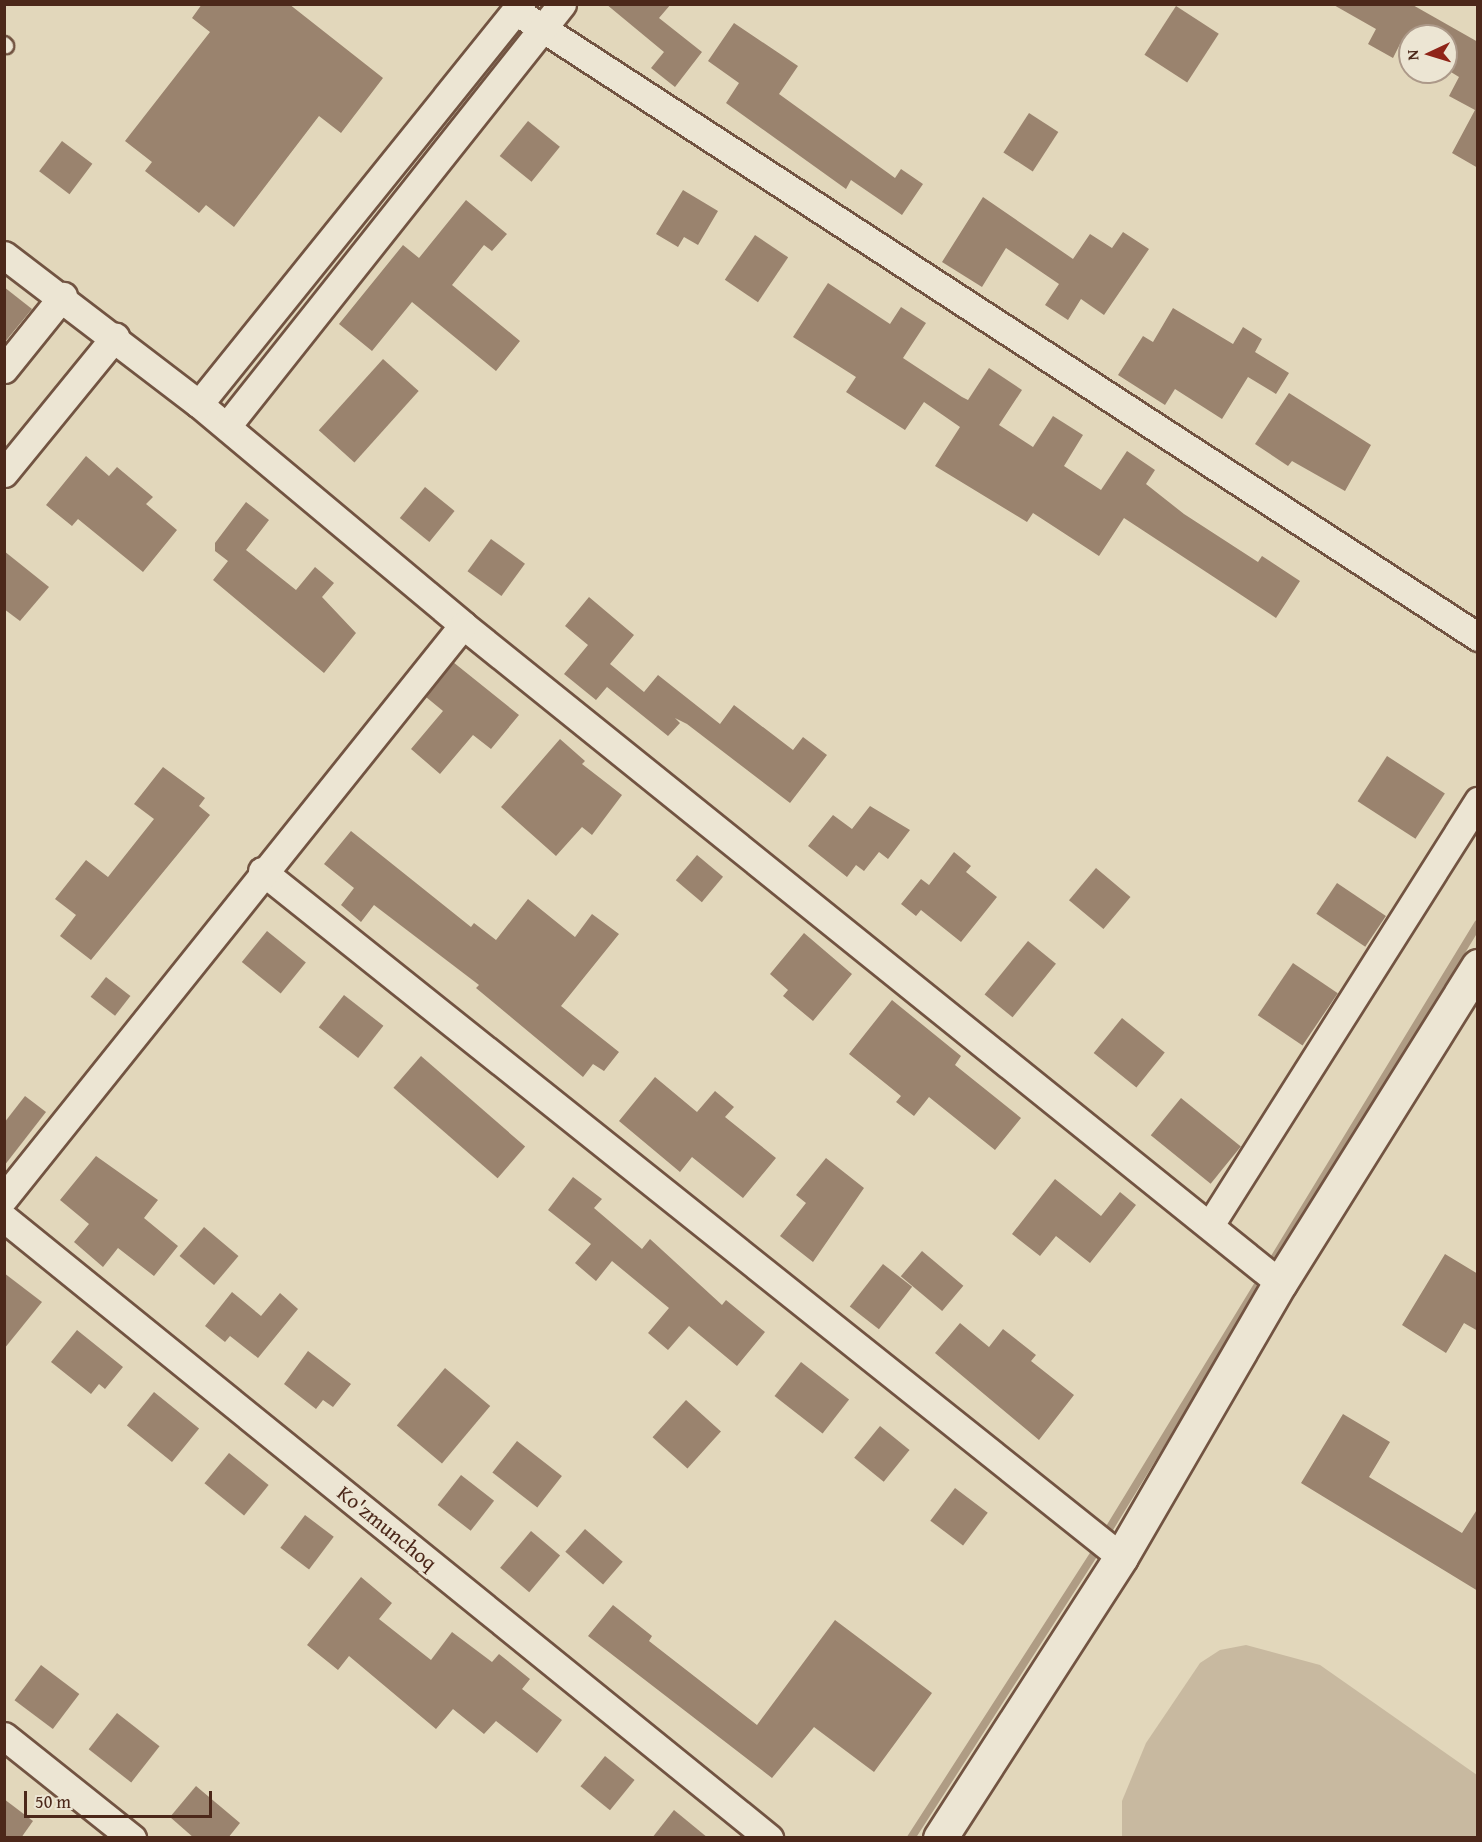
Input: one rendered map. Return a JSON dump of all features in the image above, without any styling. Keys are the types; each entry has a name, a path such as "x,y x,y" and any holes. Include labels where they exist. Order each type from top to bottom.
{"main road":[{"path":"940,1838 1278,1282 1478,966"},
{"path":"963,1838 1134,1571 1277,1319 1478,997"}],"street":[{"path":"226,426 562,4"},
{"path":"200,404 518,8 540,32 1478,637"},
{"path":"4,255 63,296 200,404 463,625 1278,1282"},
{"path":"4,369 63,296"},
{"path":"4,473 115,337"},
{"path":"4,1198 262,871 463,625"},
{"path":"1210,1225 1478,801"},
{"path":"262,871 1113,1551"},
{"name":"Ko'zmunchoq","path":"4,1218 769,1838"},
{"path":"4,1736 132,1838"}],"shaded area":[{"path":"1246,1645 1320,1665 1477,1775 1477,1837 1122,1837 1122,1801 1146,1743 1200,1663 1220,1650"}],"building":[{"path":"202,4 289,4 383,78 341,133 319,116 234,227 206,205 199,213 145,171 152,162 125,141 210,32 192,18"},
{"path":"606,4 671,4 659,18 702,52 675,87 651,68 664,52"},
{"path":"1332,4 1411,4 1446,24 1398,24 1398,48 1393,58 1368,44 1376,29"},
{"path":"1176,6 1219,34 1187,82 1144,55"},
{"path":"734,23 798,66 779,94 895,178 901,169 923,184 902,215 851,180 846,189 726,103 739,83 708,61"},
{"path":"1458,31 1478,42 1478,168 1452,153 1475,110 1449,96 1455,84 1458,84"},
{"path":"1029,113 1058,132 1033,171 1003,152"},
{"path":"528,121 560,147 532,182 500,156"},
{"path":"62,141 92,164 69,194 39,171"},
{"path":"683,190 718,211 698,245 684,237 678,247 656,234"},
{"path":"983,197 1073,259 1090,234 1112,248 1123,232 1149,249 1104,315 1081,299 1068,320 1045,305 1059,284 1006,248 982,287 942,262"},
{"path":"466,200 507,234 492,251 484,245 452,285 520,341 496,371 412,302 372,351 339,324 403,245 419,258"},
{"path":"755,235 788,257 758,302 725,280"},
{"path":"828,283 890,324 901,307 926,323 903,358 962,397 968,400 989,368 1022,390 999,425 1033,447 1053,416 1083,435 1064,466 1101,490 1127,451 1155,470 1146,484 1184,514 1258,562 1262,556 1300,581 1276,618 1124,518 1099,556 1033,513 1027,522 935,466 960,427 924,402 905,430 846,392 856,377 793,337"},
{"path":"4,287 32,309 4,343"},
{"path":"1173,308 1233,344 1243,327 1262,339 1255,352 1289,373 1276,394 1248,377 1222,419 1175,389 1165,405 1118,375 1143,336 1153,342"},
{"path":"383,359 419,391 354,462 319,430"},
{"path":"1289,393 1371,445 1345,491 1292,461 1288,466 1255,444"},
{"path":"86,456 109,476 117,467 153,497 146,504 177,530 143,572 78,519 72,526 46,505"},
{"path":"425,487 455,511 429,542 400,518"},
{"path":"246,502 269,520 246,550 296,590 315,567 334,583 322,597 356,633 324,673 213,580 228,561 215,551 215,543"},
{"path":"491,539 525,564 501,596 467,571"},
{"path":"4,551 49,587 20,621 4,609"},
{"path":"589,597 634,635 610,664 644,692 658,675 720,724 734,705 793,750 803,737 827,755 790,803 687,724 675,718 680,723 668,736 607,687 596,700 564,674 588,645 565,626"},
{"path":"453,662 519,715 491,749 473,735 440,774 411,749 443,711 426,697"},
{"path":"560,739 585,761 582,764 622,795 592,835 582,827 556,856 501,807"},
{"path":"1387,756 1445,794 1415,839 1358,801"},
{"path":"163,767 205,798 199,806 210,815 91,960 60,936 76,915 55,899 86,860 108,877 154,819 134,804"},
{"path":"870,806 910,830 888,859 879,852 864,871 856,865 847,877 808,846 833,815 852,829"},
{"path":"351,831 471,927 474,923 496,940 528,899 575,937 592,914 619,934 561,1006 619,1052 604,1071 593,1064 583,1077 476,988 479,985 374,905 361,922 341,905 354,888 324,864"},
{"path":"954,852 971,866 966,872 997,897 961,942 921,910 916,916 901,904 921,879 929,885"},
{"path":"697,855 723,877 702,902 676,880"},
{"path":"1096,868 1130,897 1103,929 1069,900"},
{"path":"1337,883 1386,916 1365,947 1316,914"},
{"path":"267,931 306,962 281,994 242,962"},
{"path":"804,933 852,974 813,1021 783,996 788,990 770,974"},
{"path":"1028,941 1056,964 1013,1017 985,995"},
{"path":"1293,963 1338,993 1303,1045 1258,1015"},
{"path":"106,977 130,996 115,1016 91,997"},
{"path":"344,995 383,1026 358,1058 319,1027"},
{"path":"892,1000 961,1056 955,1065 1021,1118 995,1150 929,1097 914,1116 896,1102 901,1096 849,1054"},
{"path":"1122,1018 1165,1053 1136,1088 1094,1053"},
{"path":"421,1056 525,1147 498,1178 393,1088"},
{"path":"655,1077 697,1112 715,1091 734,1107 725,1117 776,1158 743,1198 692,1157 680,1172 619,1121"},
{"path":"25,1096 46,1112 4,1166 4,1123"},
{"path":"1181,1098 1241,1146 1211,1184 1151,1135"},
{"path":"96,1156 158,1200 144,1218 178,1246 154,1276 118,1248 103,1267 74,1242 89,1224 60,1200"},
{"path":"826,1158 864,1188 813,1262 780,1236 806,1203 796,1195"},
{"path":"573,1177 602,1199 594,1208 642,1249 650,1239 722,1305 726,1300 765,1332 737,1366 689,1326 668,1350 648,1333 669,1308 612,1261 596,1281 575,1263 591,1244 548,1210"},
{"path":"1055,1179 1101,1216 1120,1192 1136,1205 1090,1263 1056,1236 1040,1256 1012,1234"},
{"path":"204,1227 238,1256 214,1285 180,1256"},
{"path":"922,1251 963,1286 942,1311 901,1276"},
{"path":"1445,1254 1478,1274 1478,1331 1464,1323 1446,1353 1402,1325"},
{"path":"883,1264 912,1287 879,1329 850,1307"},
{"path":"4,1273 42,1302 4,1349"},
{"path":"232,1292 261,1316 280,1293 298,1309 258,1358 230,1336 225,1342 205,1326"},
{"path":"960,1323 989,1347 1003,1329 1036,1355 1031,1361 1074,1395 1039,1440 935,1353"},
{"path":"77,1330 123,1367 105,1389 99,1384 91,1394 51,1362"},
{"path":"308,1351 351,1384 333,1407 323,1400 316,1409 284,1384"},
{"path":"801,1362 849,1400 823,1433 775,1396"},
{"path":"445,1368 490,1406 442,1463 397,1425"},
{"path":"154,1392 199,1429 172,1462 127,1425"},
{"path":"686,1400 721,1431 687,1469 653,1437"},
{"path":"1343,1414 1390,1442 1369,1477 1462,1533 1478,1508 1478,1591 1301,1483"},
{"path":"880,1426 910,1450 884,1482 854,1458"},
{"path":"517,1441 562,1476 537,1508 492,1473"},
{"path":"229,1453 269,1485 244,1515 204,1483"},
{"path":"461,1475 494,1501 471,1531 438,1505"},
{"path":"955,1488 988,1513 963,1545 930,1521"},
{"path":"305,1515 334,1537 309,1569 280,1548"},
{"path":"585,1529 623,1562 603,1584 565,1552"},
{"path":"531,1531 560,1555 529,1592 500,1568"},
{"path":"361,1577 392,1603 379,1619 431,1660 452,1632 492,1662 499,1654 530,1679 522,1689 562,1720 537,1753 496,1721 484,1734 453,1709 436,1729 349,1656 338,1670 307,1645"},
{"path":"613,1605 652,1636 649,1641 757,1725 835,1620 932,1693 874,1772 814,1727 772,1778 588,1636"},
{"path":"41,1665 79,1694 53,1729 15,1700"},
{"path":"117,1713 160,1746 131,1782 89,1749"},
{"path":"605,1756 635,1780 610,1810 580,1786"},
{"path":"196,1786 240,1823 228,1838 194,1838 170,1817"},
{"path":"4,1799 33,1821 21,1838 4,1838"},
{"path":"674,1810 708,1838 652,1838"}],"waterway":[{"path":"911,1838 1095,1552 1478,924"}]}
